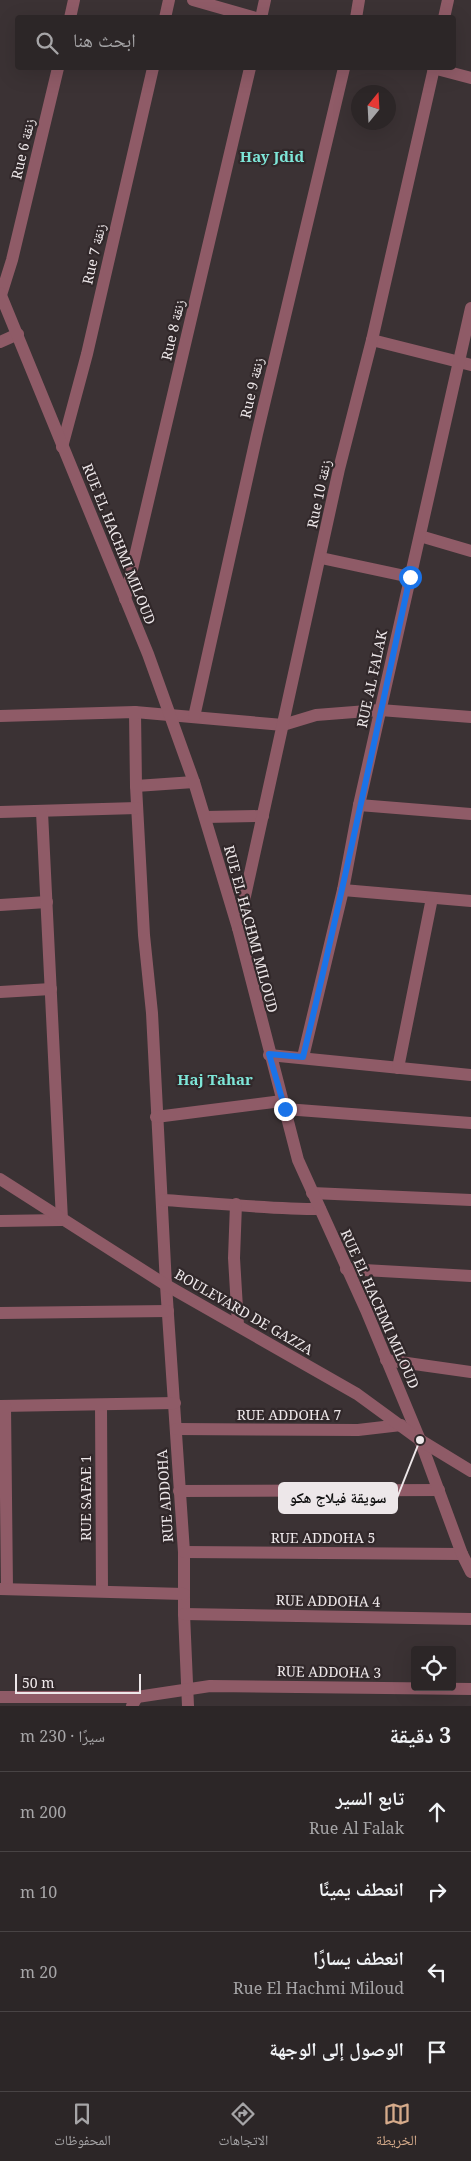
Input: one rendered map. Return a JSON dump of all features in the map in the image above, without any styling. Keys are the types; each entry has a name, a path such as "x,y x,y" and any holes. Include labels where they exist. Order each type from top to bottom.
{"street":[{"path":"71,15 74,0"},
{"path":"165,15 169,0"},
{"path":"194,0 246,15"},
{"path":"262,15 265,0"},
{"path":"356,15 359,0"},
{"path":"445,15 448,0"},
{"name":"Rue 6 زنقة","path":"0,294 12,260 58,70"},
{"name":"Rue 7 زنقة","path":"62,447 86,354 153,70"},
{"name":"Rue 8 زنقة","path":"124,599 250,70"},
{"name":"Rue 9 زنقة","path":"194,716 257,434 344,70"},
{"name":"Rue 10 زنقة","path":"238,928 321,558 339,469 372,340 434,70"},
{"path":"441,70 471,78"},
{"name":"RUE EL HACHMI MILOUD","path":"0,294 18,334 170,714 194,782 238,928 269,1054 298,1160 366,1310 420,1440 462,1554 471,1572"},
{"name":"RUE AL FALAK","path":"303,1057 343,890 359,806 410,577 465,364 471,308"},
{"path":"0,342 18,334"},
{"path":"372,340 465,364"},
{"path":"420,536 471,551"},
{"path":"321,558 410,577"},
{"path":"0,716 135,712 283,725 316,715 380,710 471,717"},
{"name":"RUE ADDOHA","path":"135,712 136,786 144,935 152,1013 156,1118 163,1200 166,1285 184,1552 184,1614 188,1706"},
{"path":"136,786 194,782"},
{"path":"359,806 471,814"},
{"path":"0,812 137,808"},
{"path":"0,1221 62,1220 42,812"},
{"path":"205,817 263,816"},
{"path":"343,890 471,901"},
{"path":"398,1068 432,898"},
{"path":"0,905 46,902"},
{"path":"0,992 51,989"},
{"path":"269,1054 471,1075"},
{"path":"156,1118 283,1105 471,1123"},
{"name":"BOULEVARD DE GAZZA","path":"0,1179 166,1285 357,1394 420,1440 471,1471"},
{"path":"312,1193 471,1200"},
{"path":"163,1200 236,1204 276,1209 320,1209"},
{"path":"236,1204 234,1258 238,1325"},
{"path":"346,1269 471,1276"},
{"path":"0,1313 168,1311"},
{"path":"386,1360 471,1372"},
{"path":"174,1403 2,1406 4,1589 184,1594"},
{"name":"RUE SAFAE 1","path":"101,1405 102,1591"},
{"name":"RUE ADDOHA 7","path":"176,1429 358,1430 401,1425"},
{"path":"179,1491 439,1490"},
{"name":"RUE ADDOHA 5","path":"184,1552 462,1554"},
{"name":"RUE ADDOHA 4","path":"184,1614 471,1619"},
{"name":"RUE ADDOHA 3","path":"0,1697 134,1701 210,1686 471,1689"}],"place":[{"name":"سويقة فيلاج هكو","path":"420,1440"}],"district":[{"name":"Hay Jdid","path":"272,157"},
{"name":"Haj Tahar","path":"215,1080"}],"route":[{"path":"285,1109 269,1054 303,1057 343,890 359,806 410,577"}]}
